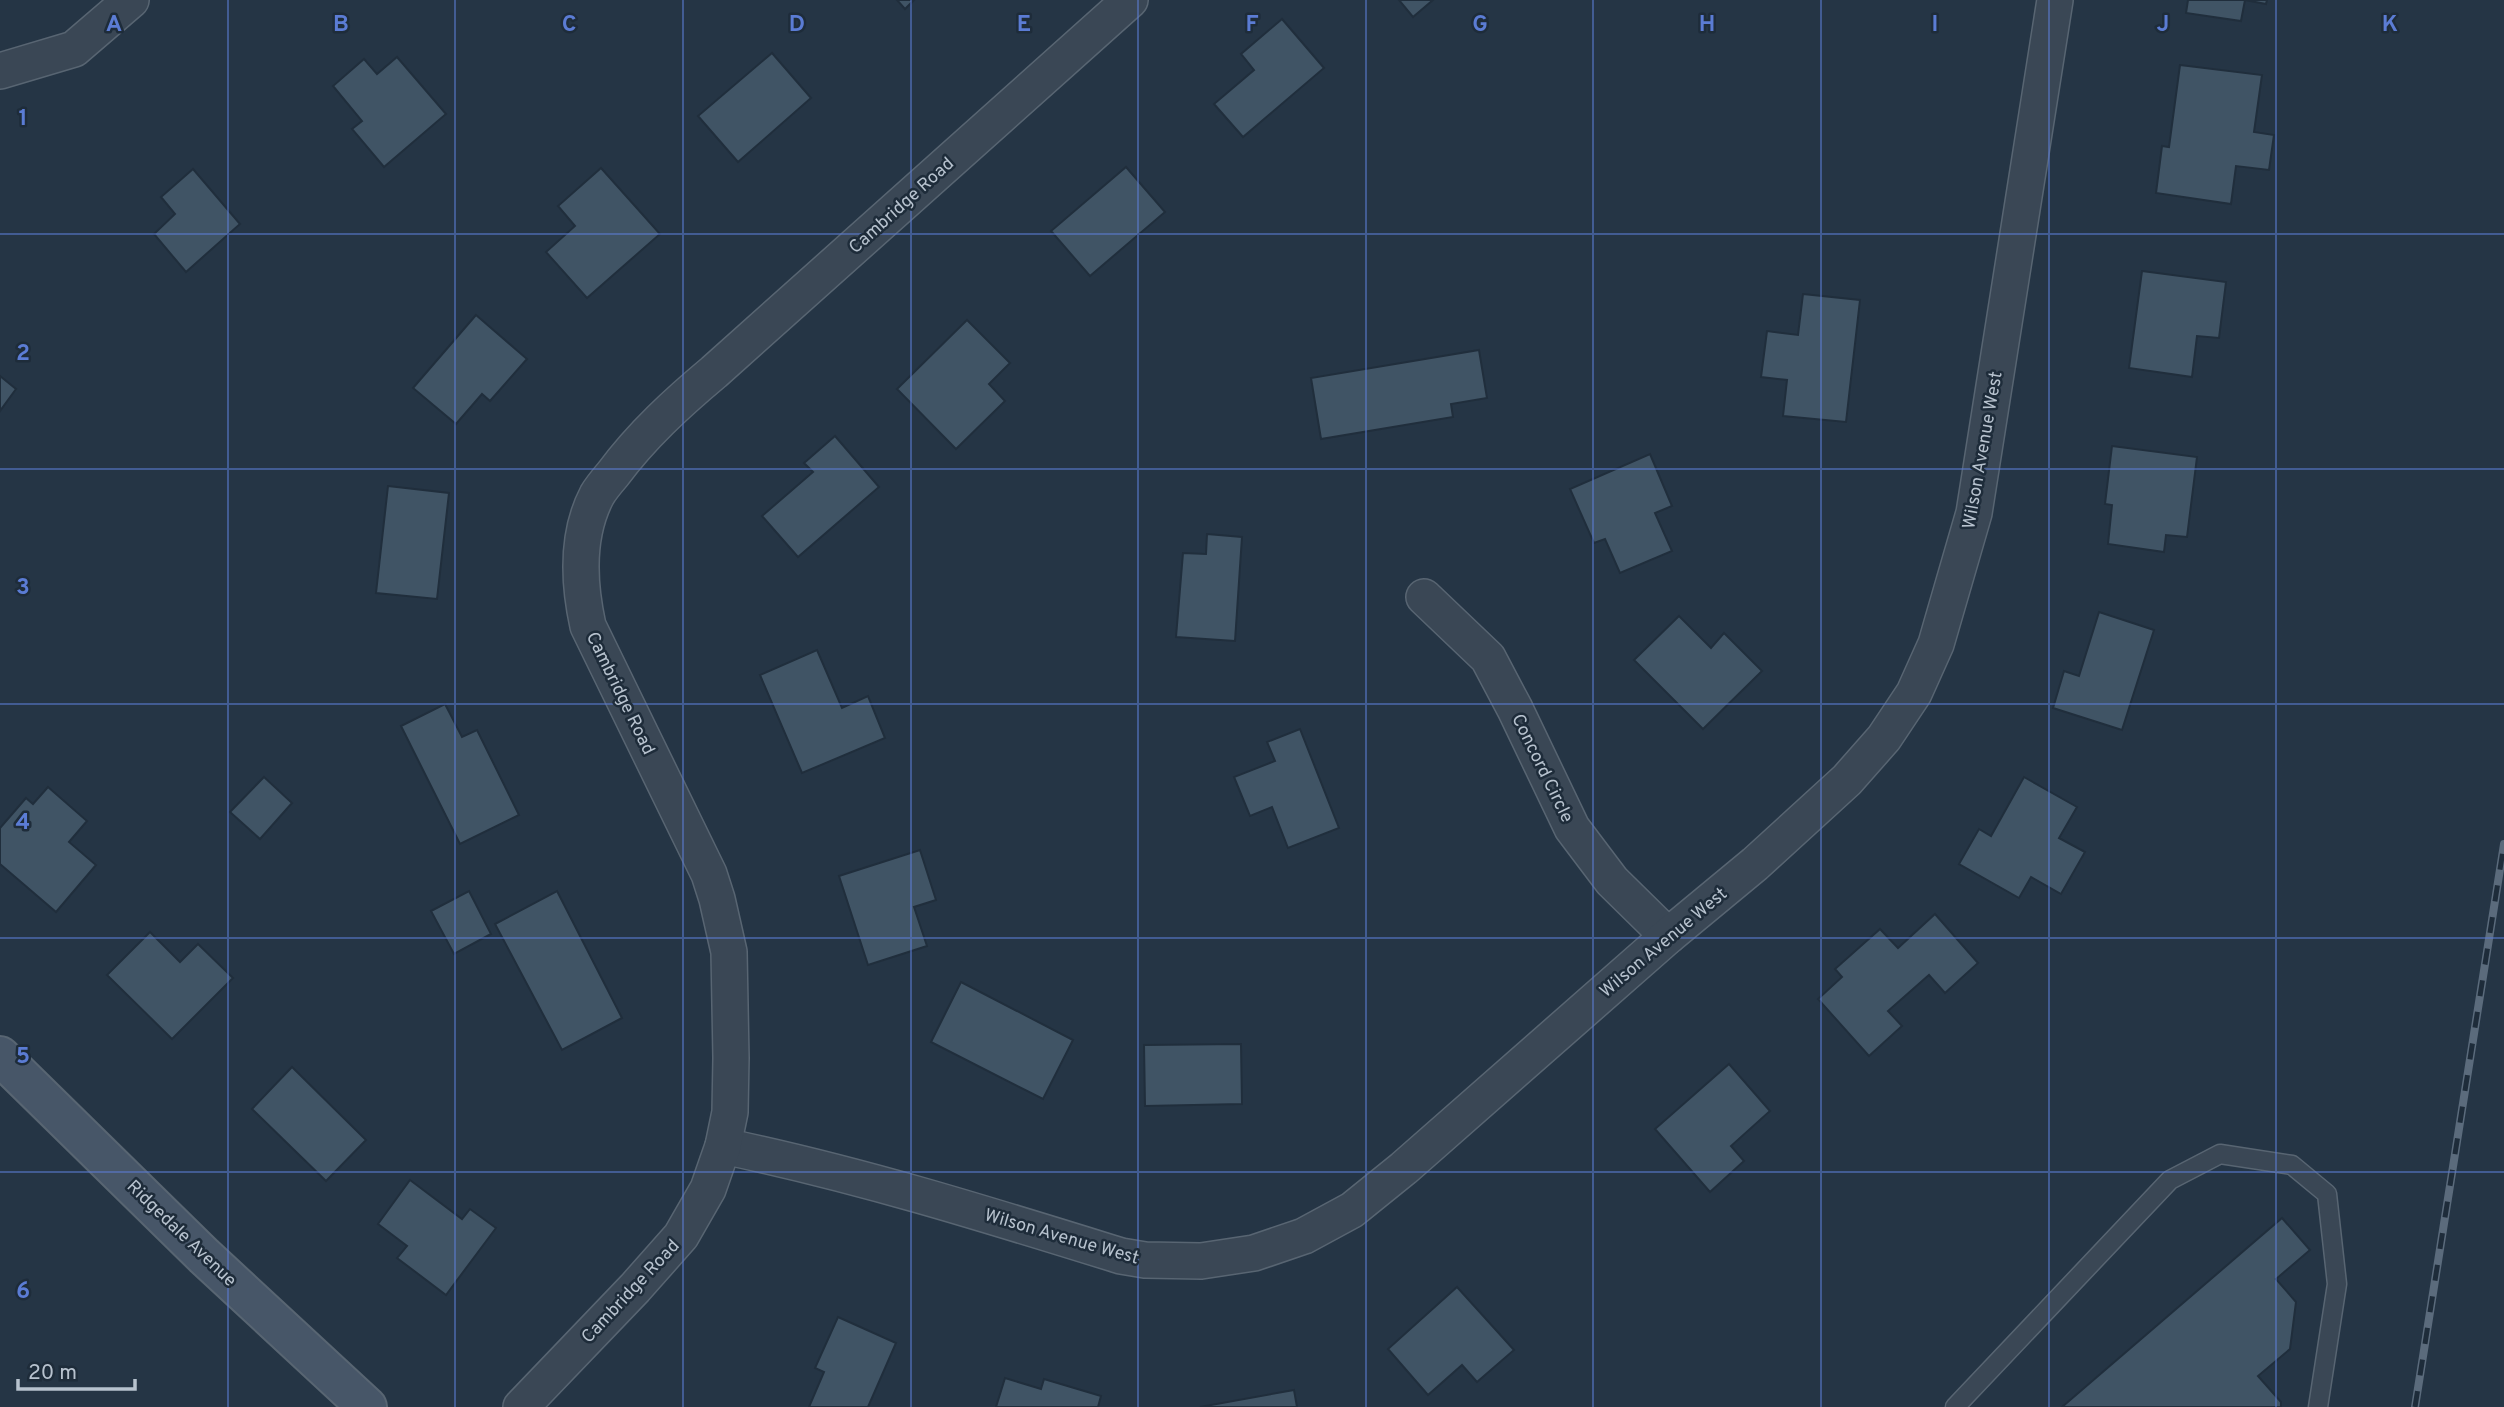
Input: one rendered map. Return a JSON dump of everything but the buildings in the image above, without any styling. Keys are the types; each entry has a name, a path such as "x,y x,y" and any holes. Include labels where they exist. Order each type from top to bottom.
{"main road":[{"name":"Ridgedale Avenue","path":"0,1056 204,1256 367,1407"}],"street":[{"path":"0,71 74,49 131,0"},
{"name":"Cambridge Road","path":"521,1407 681,1236 708,1189 723,1146 730,1112 729,952 709,874 588,626 583,600 582,553 588,520 597,495 628,453 673,406 715,373 1130,0"},
{"name":"Wilson Avenue West","path":"723,1146 808,1163 1121,1256 1145,1260 1201,1261 1254,1253 1304,1236 1352,1210 1404,1168 1668,936 1755,864 1846,780 1884,738 1914,693 1936,644 1974,513 2055,0"},
{"name":"Concord Circle","path":"1424,597 1488,658 1572,828 1612,881 1668,936"}],"lane":[{"path":"1955,1407 2170,1180 2220,1154 2292,1165 2327,1194 2337,1284 2318,1407"}],"railway":[{"path":"2415,1407 2504,844"}]}
